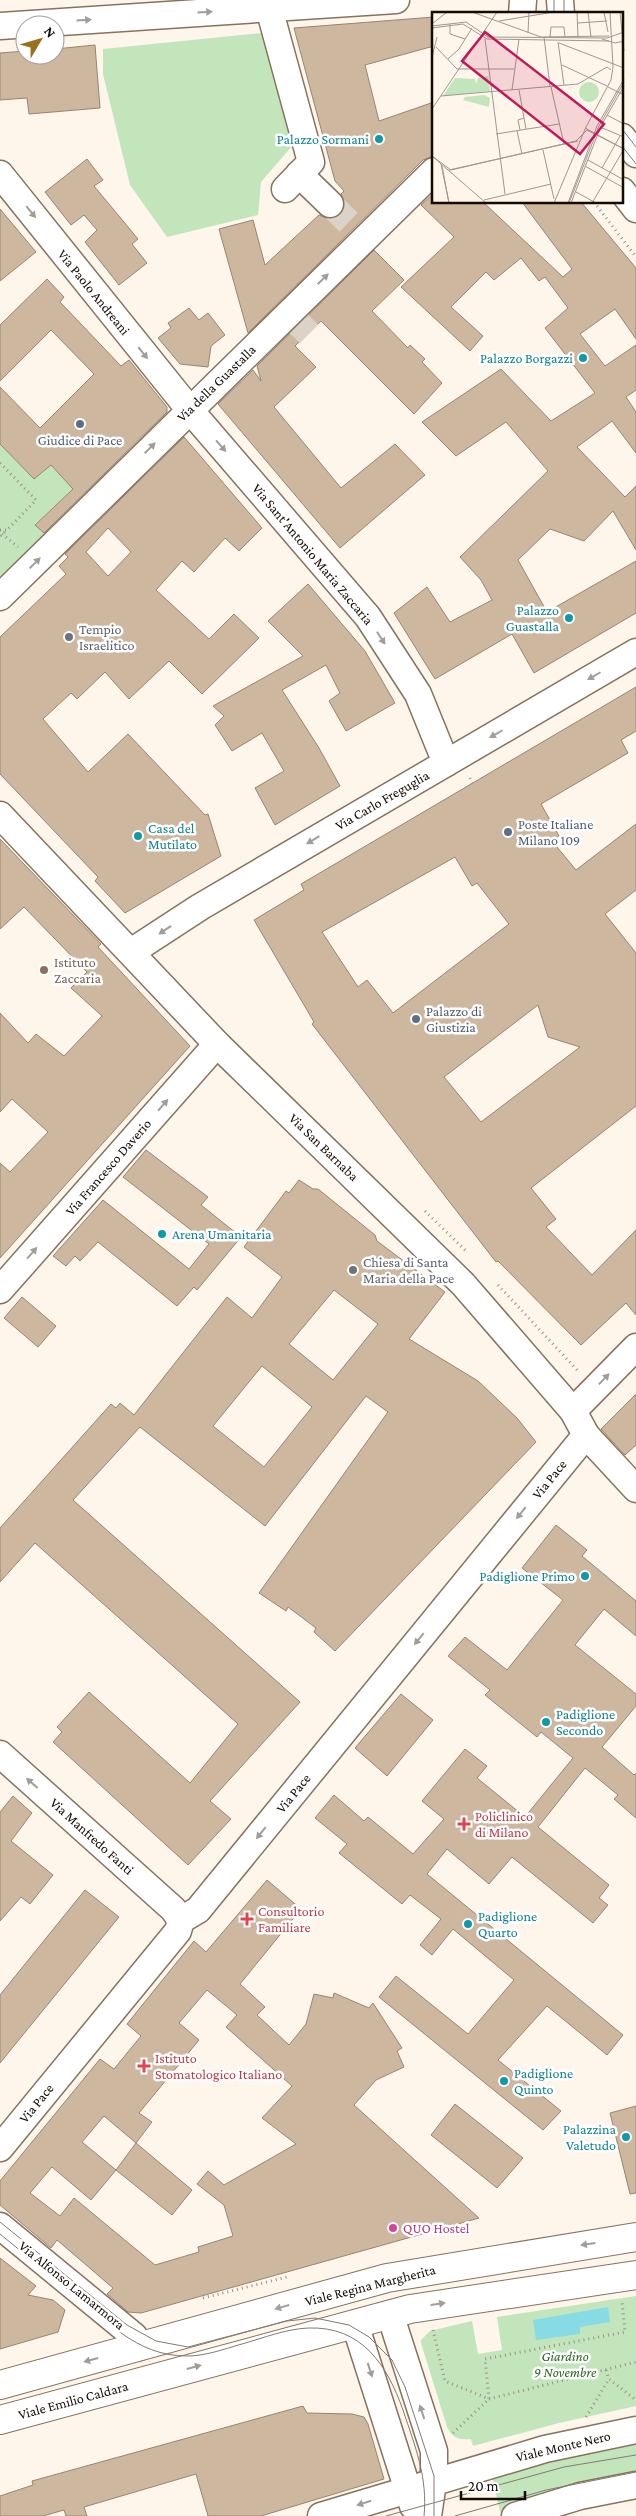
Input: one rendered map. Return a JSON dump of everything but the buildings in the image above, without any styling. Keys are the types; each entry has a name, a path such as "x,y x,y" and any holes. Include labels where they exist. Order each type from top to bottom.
{"main road":[{"name":"Viale Regina Margherita","path":"138,2348 379,2280 551,2249 636,2237"},
{"path":"0,2385 138,2348 147,2380 420,2307 636,2275"},
{"path":"379,2280 390,2314"},
{"path":"344,2290 355,2324"},
{"name":"Viale Emilio Caldara","path":"0,2420 147,2380"}],"street":[{"path":"0,26 396,0"},
{"path":"269,8 311,162 292,182 330,204"},
{"path":"624,139 636,154"},
{"name":"Via della Guastalla","path":"0,597 189,410 293,318 362,235 432,173"},
{"name":"Via Paolo Andreani","path":"0,174 189,410"},
{"path":"624,194 636,209"},
{"name":"Via Sant'Antonio Maria Zaccaria","path":"189,410 368,617 418,694 446,763"},
{"name":"Via Carlo Freguglia","path":"131,952 208,902 636,652"},
{"name":"Via San Barnaba","path":"0,815 217,1044 463,1284 573,1411 586,1435 636,1488"},
{"name":"Via Francesco Daverio","path":"0,1290 217,1044"},
{"path":"573,1411 636,1347"},
{"name":"Via Pace","path":"0,2148 178,1931 181,1920 198,1910 586,1435"},
{"name":"Via Manfredo Fanti","path":"0,1754 178,1913 181,1920"},
{"name":"Via Alfonso Lamarmora","path":"0,2226 134,2336 138,2348"},
{"path":"390,2314 436,2458 428,2516"},
{"path":"355,2324 416,2516"},
{"name":"Viale Monte Nero","path":"322,2516 545,2449 636,2430"},
{"path":"515,2516 564,2508 636,2485"}],"path":[{"path":"596,204 636,257"},
{"path":"0,463 36,500 7,530 1,533 22,550"},
{"path":"470,778 473,785"},
{"path":"203,2298 287,2277"},
{"path":"489,2399 485,2359 626,2332 622,2298"},
{"path":"433,2330 444,2381 489,2399"},
{"path":"452,2435 489,2399 636,2362"},
{"path":"606,2370 609,2379 636,2400"},
{"path":"588,2423 586,2416 609,2379"}],"green space":[{"path":"262,33 293,145 261,182 258,215 167,237 130,185 103,74 103,49"},
{"path":"0,444 34,479 51,465 73,489 35,524 48,537 0,582"},
{"name":"Giardino 9 Novembre","path":"636,2296 636,2406 559,2423 473,2446 471,2439 456,2438 449,2431 421,2343 421,2340 430,2331 472,2321 478,2354 502,2350 497,2317"},
{"path":"636,2443 636,2480 583,2489 500,2512 492,2476 570,2456"}],"water":[{"path":"608,2307 610,2322 580,2327 580,2334 536,2340 533,2320"}],"tunnel":[{"path":"330,204 359,232"},
{"path":"299,324 309,334"}],"tram line":[{"path":"554,0 554,12"},
{"path":"564,0 564,12"},
{"path":"624,132 636,147"},
{"path":"624,149 636,164"},
{"path":"0,2222 127,2325 156,2341 188,2347 287,2321 315,2318 349,2325 369,2337 392,2360 405,2387 434,2476 434,2516"},
{"path":"0,2234 121,2333 144,2346 160,2352 178,2356 201,2355 283,2332 308,2328 327,2329 358,2341 370,2351 380,2364 397,2393 416,2449 422,2475 425,2502 424,2516"},
{"path":"386,2516 564,2467 636,2455"},
{"path":"455,2516 546,2490 636,2472"}],"place":[{"name":"Palazzo Sormani","path":"379,139"},
{"name":"Palazzo Borgazzi","path":"583,358"},
{"name":"Giudice di Pace","path":"80,424"},
{"name":"Palazzo Guastalla","path":"569,618"},
{"name":"Tempio Israelitico","path":"69,637"},
{"name":"Poste Italiane Milano 109","path":"508,832"},
{"name":"Casa del Mutilato","path":"138,836"},
{"name":"Istituto Zaccaria","path":"44,970"},
{"name":"Palazzo di Giustizia","path":"416,1019"},
{"name":"Arena Umanitaria","path":"162,1234"},
{"name":"Chiesa di Santa Maria della Pace","path":"353,1270"},
{"name":"Padiglione Primo","path":"585,1576"},
{"name":"Padiglione Secondo","path":"546,1722"},
{"name":"Policlinico di Milano","path":"464,1824"},
{"name":"Consultorio Familiare","path":"247,1919"},
{"name":"Padiglione Quarto","path":"468,1924"},
{"name":"Istituto Stomatologico Italiano","path":"144,2066"},
{"name":"Padiglione Quinto","path":"504,2081"},
{"name":"Palazzina Valetudo","path":"626,2137"},
{"name":"QUO Hostel","path":"393,2228"}]}
